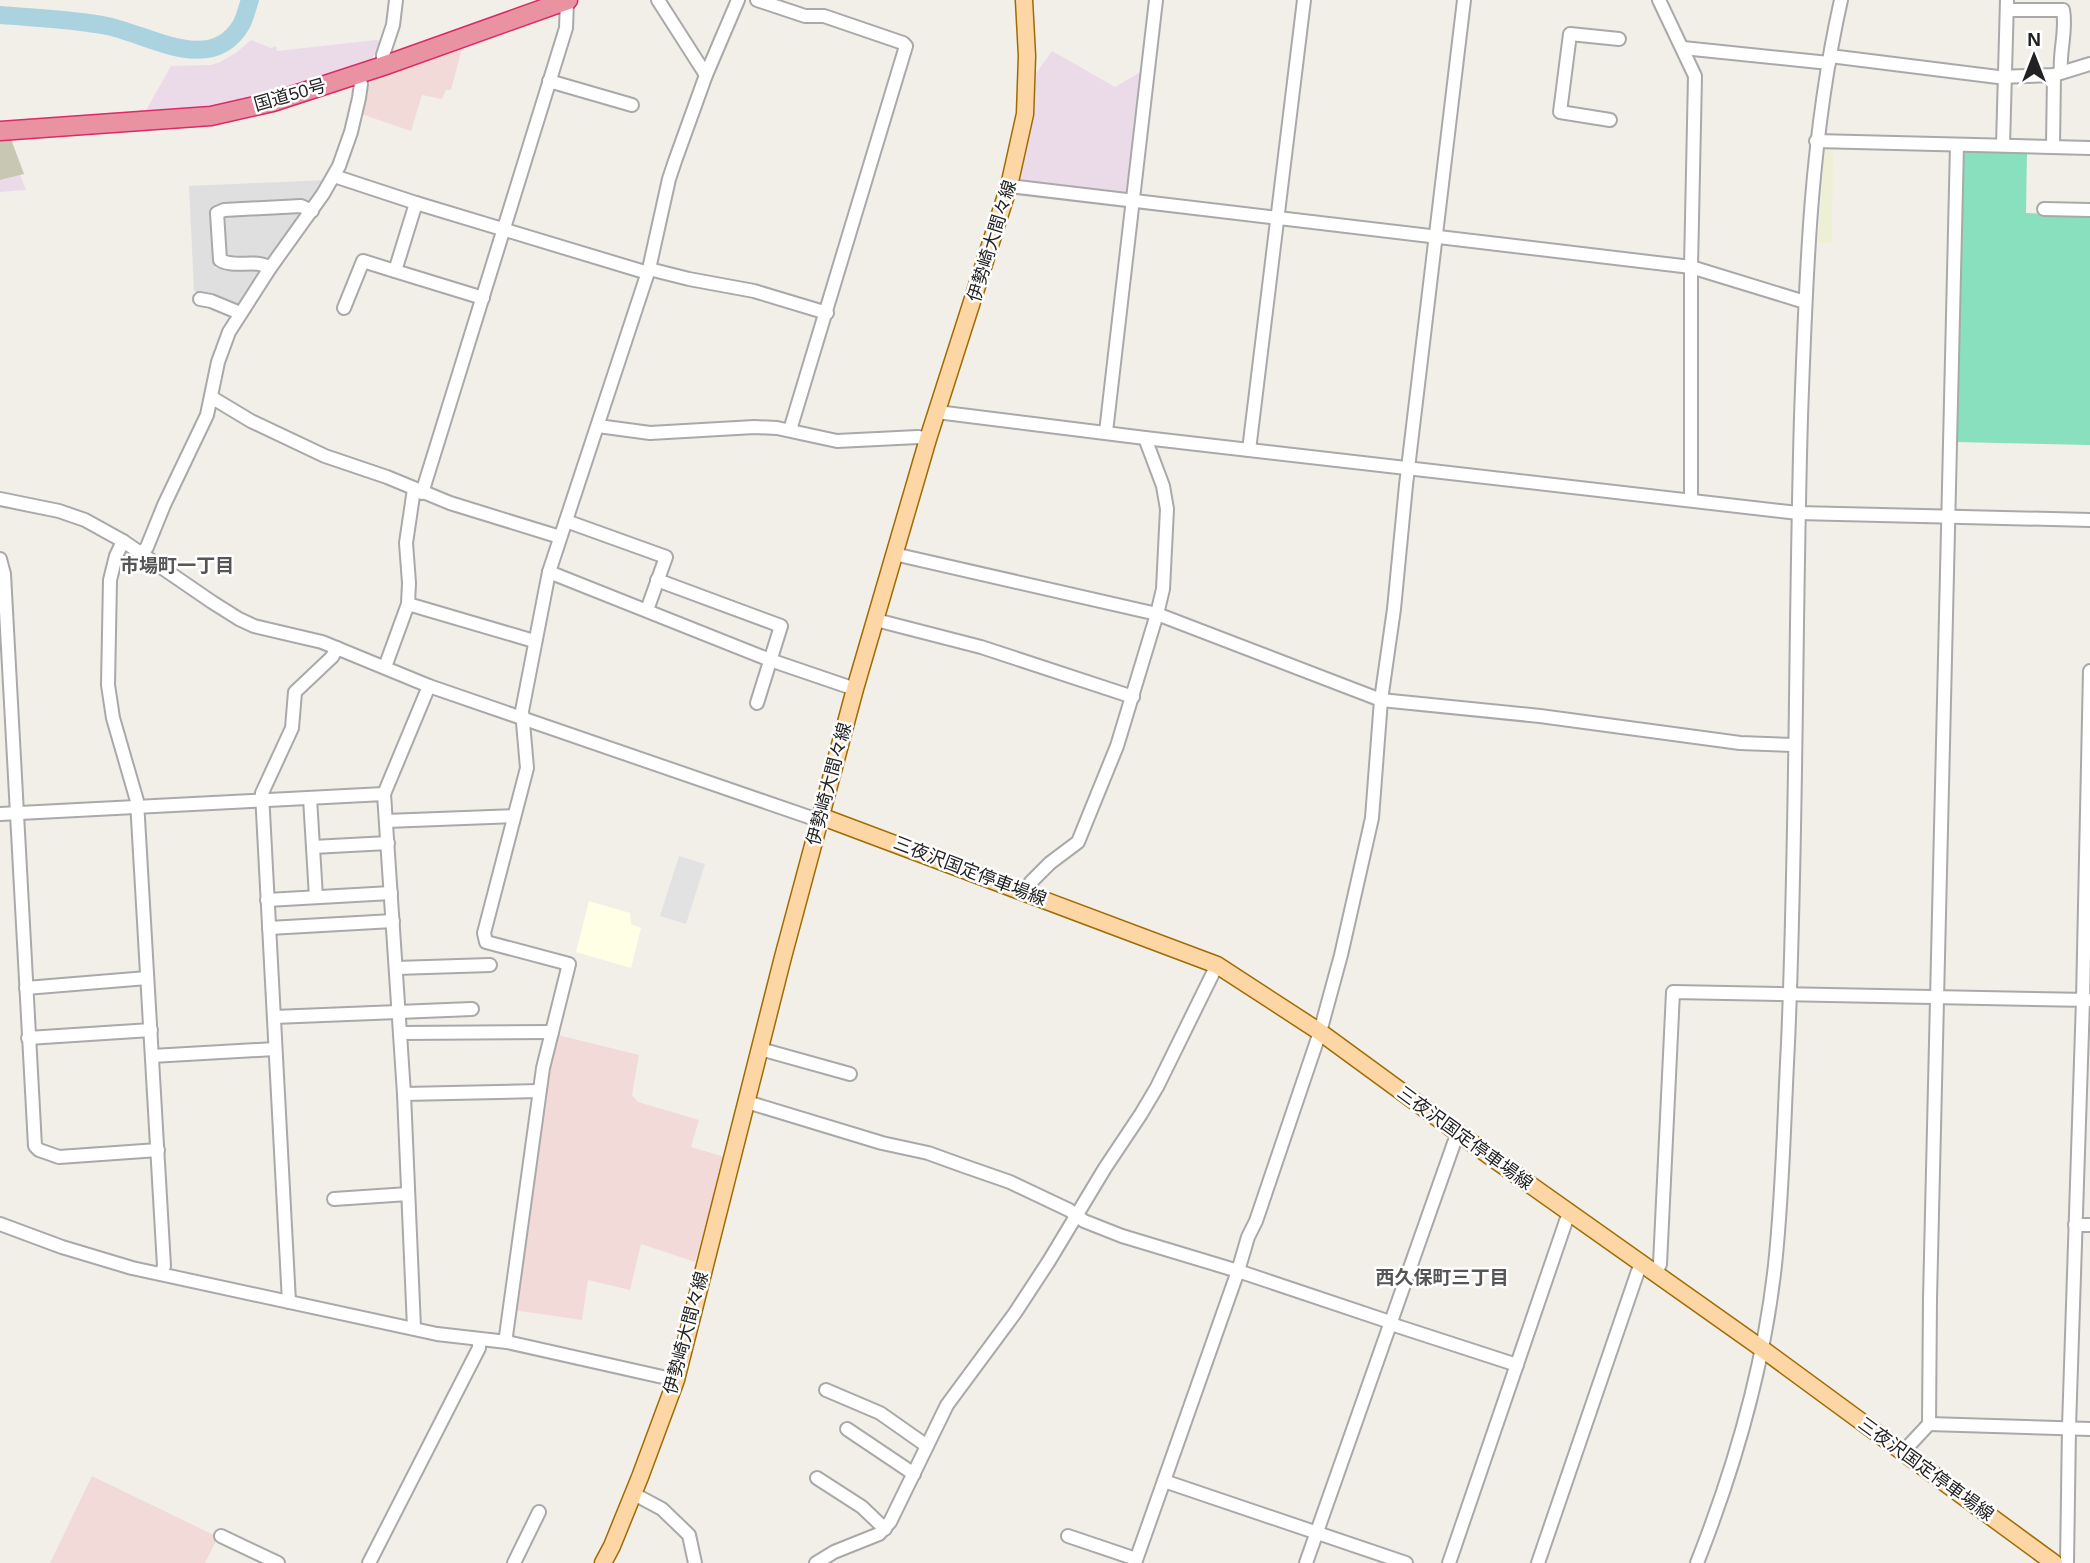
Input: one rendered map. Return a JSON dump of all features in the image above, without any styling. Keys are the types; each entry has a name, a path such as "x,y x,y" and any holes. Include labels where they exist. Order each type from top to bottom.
{"highway":[{"name":"国道50号","path":"0,131 211,116 273,102 567,0"}],"main road":[{"name":"伊勢崎大間々線","path":"603,1563 634,1494 676,1380 855,689 928,439 1009,186 1025,114 1027,56 1024,0"},
{"name":"三夜沢国定停車場線","path":"820,816 1217,965 1320,1032 2054,1563"}],"street":[{"path":"383,66 383,55 391,33 396,0"},
{"path":"386,667 408,604 406,542 418,491 483,298 566,28 567,0"},
{"path":"658,0 706,75"},
{"path":"507,1342 539,1091 569,964 484,940 527,768 522,717 534,641 549,572 649,271 669,180 706,75 738,0"},
{"path":"757,0 804,16 824,16 904,43 906,46 790,430"},
{"path":"1106,432 1156,0"},
{"path":"1249,450 1304,0"},
{"path":"1068,1536 1136,1561 1248,1237 1268,1187 1320,1032 1341,955 1372,818 1381,701 1464,0"},
{"path":"1660,0 1695,76 1691,267 1691,500"},
{"path":"1697,1563 1748,1406 1774,1269 1780,1207 1790,995 1798,513 1805,302 1816,141 1841,0"},
{"path":"2003,145 2007,5 2063,10 2064,26 2057,74 2053,146"},
{"path":"1610,120 1560,112 1570,34 1619,39"},
{"path":"1683,48 2004,77 2057,74 2090,64"},
{"path":"141,554 147,547 206,415 221,350 240,313 312,212 334,176 347,144 359,98 360,84 357,75"},
{"path":"549,81 632,105"},
{"path":"1816,141 2090,148"},
{"path":"1903,1452 1930,1424 1930,1299 1957,145"},
{"path":"334,176 503,230 649,271 754,291 827,313"},
{"path":"1009,186 1691,267 1805,302"},
{"path":"394,271 416,203"},
{"path":"270,268 263,263 225,264 220,260 217,213 224,210 301,206 312,212"},
{"path":"2045,209 2090,210"},
{"path":"345,308 363,261 483,298"},
{"path":"200,299 240,313"},
{"path":"211,397 276,434 326,456 418,491 560,537"},
{"path":"937,412 1798,513 2090,520"},
{"path":"598,426 650,433 754,427 790,430 837,441 928,439"},
{"path":"1025,891 1050,863 1078,842 1117,746 1157,614 1163,589 1167,509 1163,486 1145,438"},
{"path":"0,499 59,510 85,520 123,541 239,619 254,626 337,648 429,686 809,817 820,816"},
{"path":"566,521 666,557 647,610"},
{"path":"123,541 110,580 108,685 113,718 136,796 158,1150 164,1266 161,1274"},
{"path":"894,554 1157,614 1381,701 1540,716 1740,743 1794,745"},
{"path":"0,559 36,1148 59,1157 158,1150"},
{"path":"549,572 770,660 855,689"},
{"path":"657,580 781,626 757,703"},
{"path":"408,604 534,641"},
{"path":"876,620 981,647 1133,697"},
{"path":"289,1301 261,801 262,793 292,728 295,692 332,657 337,648"},
{"path":"2067,1563 2075,1225 2086,1000 2090,671"},
{"path":"414,1328 404,1094 384,794 429,686"},
{"path":"0,814 384,794"},
{"path":"310,798 316,897"},
{"path":"386,821 514,816"},
{"path":"313,847 388,843"},
{"path":"267,900 391,893"},
{"path":"269,928 393,921"},
{"path":"396,968 490,965"},
{"path":"817,1563 834,1552 885,1529 947,1405 1015,1312 1141,1115 1217,965"},
{"path":"26,988 147,978"},
{"path":"1538,1563 1638,1271 1649,1270 1660,1264 1673,992 2086,1000"},
{"path":"274,1017 472,1009"},
{"path":"28,1038 150,1030"},
{"path":"400,1033 552,1032"},
{"path":"152,1056 275,1049"},
{"path":"760,1049 850,1074"},
{"path":"404,1094 539,1091"},
{"path":"747,1102 882,1143 928,1153 1010,1182 1069,1210 1084,1221 1122,1236 1238,1270 1517,1365"},
{"path":"1306,1563 1454,1143 1460,1134"},
{"path":"334,1199 408,1194"},
{"path":"1449,1563 1566,1221 1571,1214"},
{"path":"0,1224 116,1264 437,1334 507,1342 676,1380"},
{"path":"2075,1225 2090,1225"},
{"path":"369,1563 480,1348 479,1340"},
{"path":"825,1390 880,1413 927,1446"},
{"path":"1930,1424 2090,1429"},
{"path":"847,1429 914,1474"},
{"path":"817,1478 862,1507 885,1529"},
{"path":"1164,1481 1406,1563"},
{"path":"634,1494 662,1509 688,1535 695,1563"},
{"path":"514,1563 539,1512"},
{"path":"221,1536 278,1563"}],"shaded area":[{"path":"251,40 271,48 276,46 277,51 376,40 380,41 380,46 370,62 274,94 204,109 145,112 171,66 211,65 236,53"},
{"path":"463,45 451,90 446,90 442,99 422,95 411,131 361,114 371,78"},
{"path":"1052,51 1115,87 1144,70 1127,196 1023,183 1018,175 1031,113 1035,75"},
{"path":"11,139 24,174 0,180 0,140"},
{"path":"1825,146 1833,147 1832,243 1818,243"},
{"path":"20,175 26,190 0,192 0,180"},
{"path":"325,180 310,201 212,207 215,268 257,267 260,275 239,304 233,306 194,291 189,186"},
{"path":"298,210 301,218 271,258 229,261 221,254 223,215"},
{"path":"679,856 705,864 686,924 660,916"},
{"path":"589,901 630,913 631,924 641,928 631,968 576,952"},
{"path":"558,1035 639,1055 632,1095 638,1102 699,1120 691,1147 725,1157 695,1262 641,1244 630,1290 588,1280 582,1320 513,1310 549,1062"},
{"path":"92,1476 218,1537 205,1563 50,1563"}],"green space":[{"path":"1970,149 2027,150 2026,213 2090,215 2090,445 1955,442 1961,154"}],"waterway":[{"path":"0,15 107,26 178,48 196,50 213,48 228,40 241,25 250,0"}],"district":[{"name":"市場町一丁目","path":"177,565"},
{"name":"西久保町三丁目","path":"1442,1277"}]}
